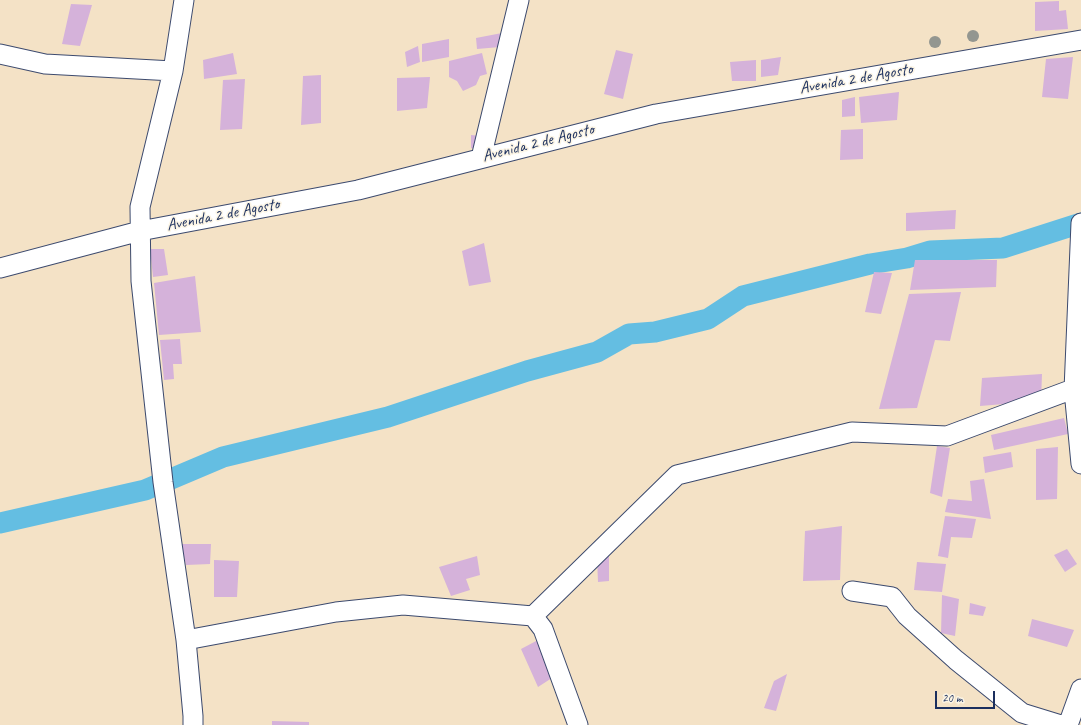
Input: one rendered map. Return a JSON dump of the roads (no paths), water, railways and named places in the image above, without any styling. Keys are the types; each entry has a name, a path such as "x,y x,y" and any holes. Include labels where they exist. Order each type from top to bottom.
{"street":[{"path":"184,0 173,71 140,207 140,231 141,281 163,482 186,640 193,725"},
{"path":"481,158 519,0"},
{"name":"Avenida 2 de Agosto","path":"0,268 140,231 358,190 656,114 1081,40"},
{"path":"0,54 45,64 173,71"},
{"path":"1081,223 1077,388 1081,464"},
{"path":"533,616 677,475 852,432 948,436 1077,388"},
{"path":"852,591 892,597 907,616 956,660 1022,713 1061,725"},
{"path":"186,640 336,612 403,605 533,616 543,629 578,725"},
{"path":"1068,725 1081,689"}],"waterway":[{"path":"0,523 145,490 223,457 388,417 527,371 597,352 629,334 655,332 708,319 743,296 870,264 907,258 930,251 1003,248 1081,223"}]}
